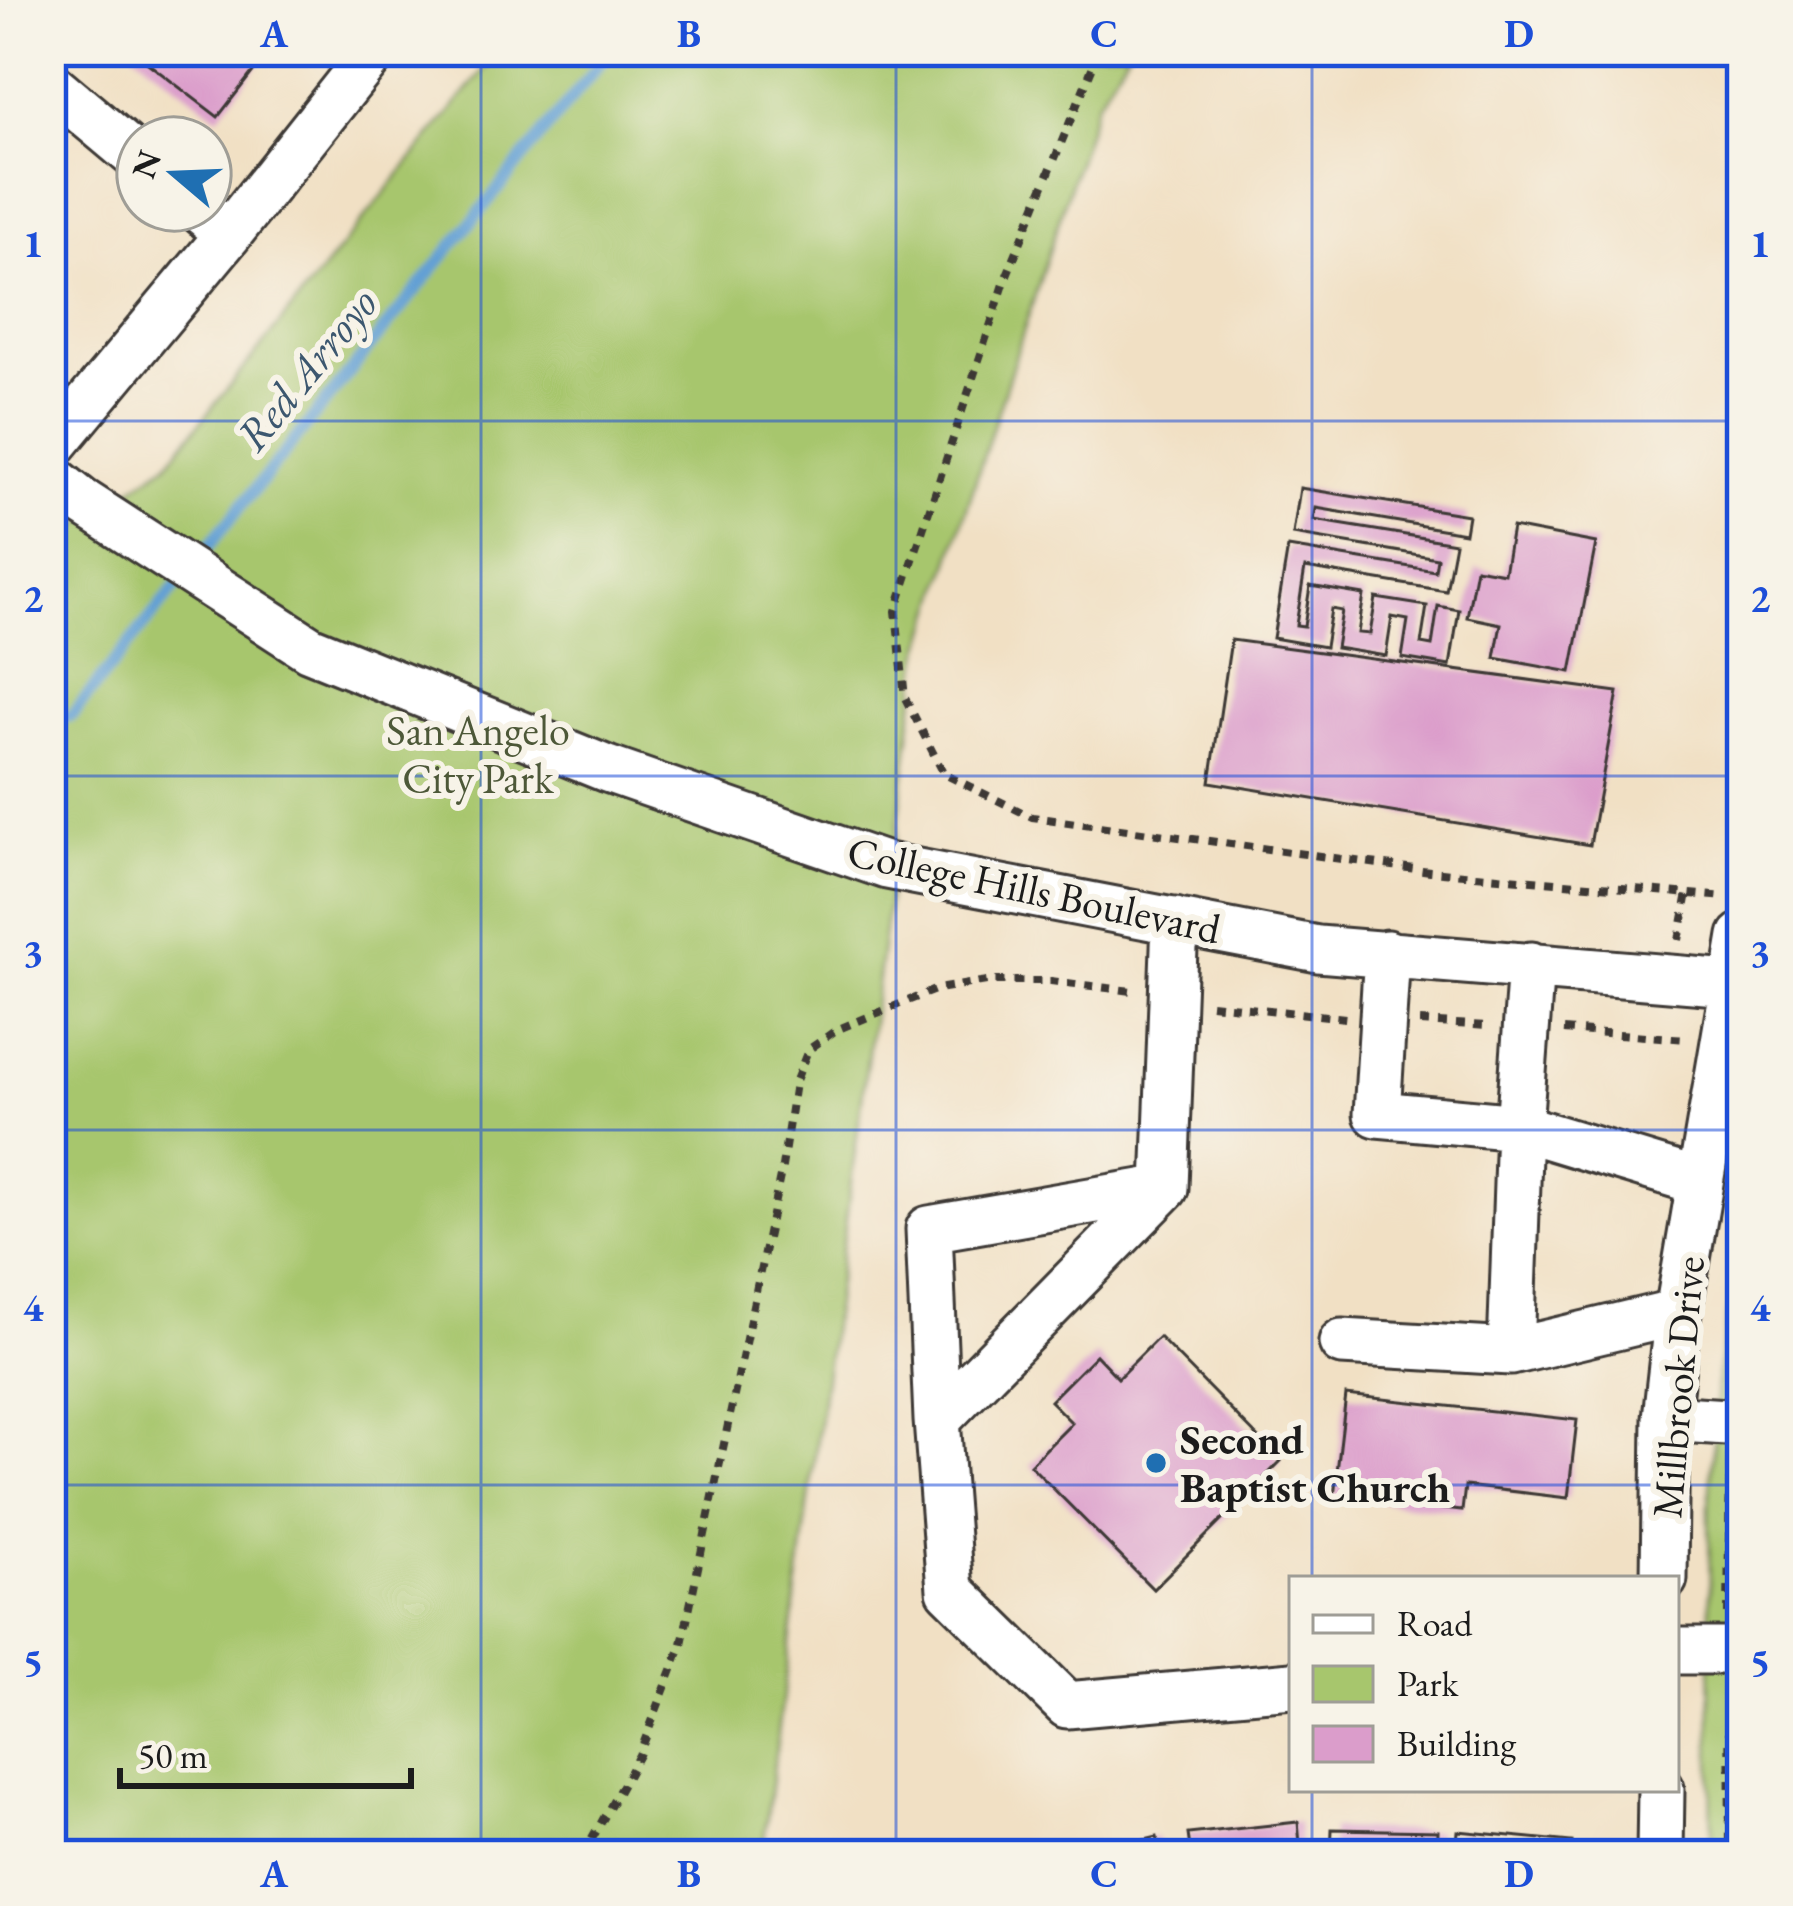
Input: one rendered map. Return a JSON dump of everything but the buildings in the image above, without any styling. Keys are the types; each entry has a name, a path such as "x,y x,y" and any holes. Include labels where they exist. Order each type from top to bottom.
{"street":[{"path":"234,202 374,51"},
{"path":"51,85 114,138"},
{"path":"51,448 206,234"},
{"name":"College Hills Boulevard","path":"66,489 310,650 607,769 887,866 1318,949 1737,983"},
{"path":"937,1420 1165,1188 1175,921"},
{"name":"Millbrook Drive","path":"1664,1576 1666,1418 1678,1312 1742,936"},
{"path":"1387,953 1377,1114 1520,1127 1700,1182"},
{"path":"1511,1352 1531,965"},
{"path":"1165,1188 929,1229 950,1590 1067,1706 1289,1685"},
{"path":"1342,1342 1511,1352 1678,1312"},
{"path":"1666,1418 1737,1422"},
{"path":"1679,1651 1735,1651"},
{"path":"1660,1855 1661,1792"}],"path":[{"path":"1100,51 1007,275 896,611 905,698 944,774 1032,817 1430,871 1742,899"},
{"path":"1730,1855 1742,1327"}],"green space":[{"name":"San Angelo City Park","path":"499,51 1128,51 1096,104 921,652 762,1855 51,1855 51,544 167,464"},
{"path":"1742,1225 1742,1855 1712,1855 1709,1504 1718,1372"}],"waterway":[{"name":"Red Arroyo","path":"195,563 610,51"},
{"name":"Red Arroyo","path":"51,719 71,716 182,579"}],"place":[{"name":"Second Baptist Church","path":"1156,1463"}]}
